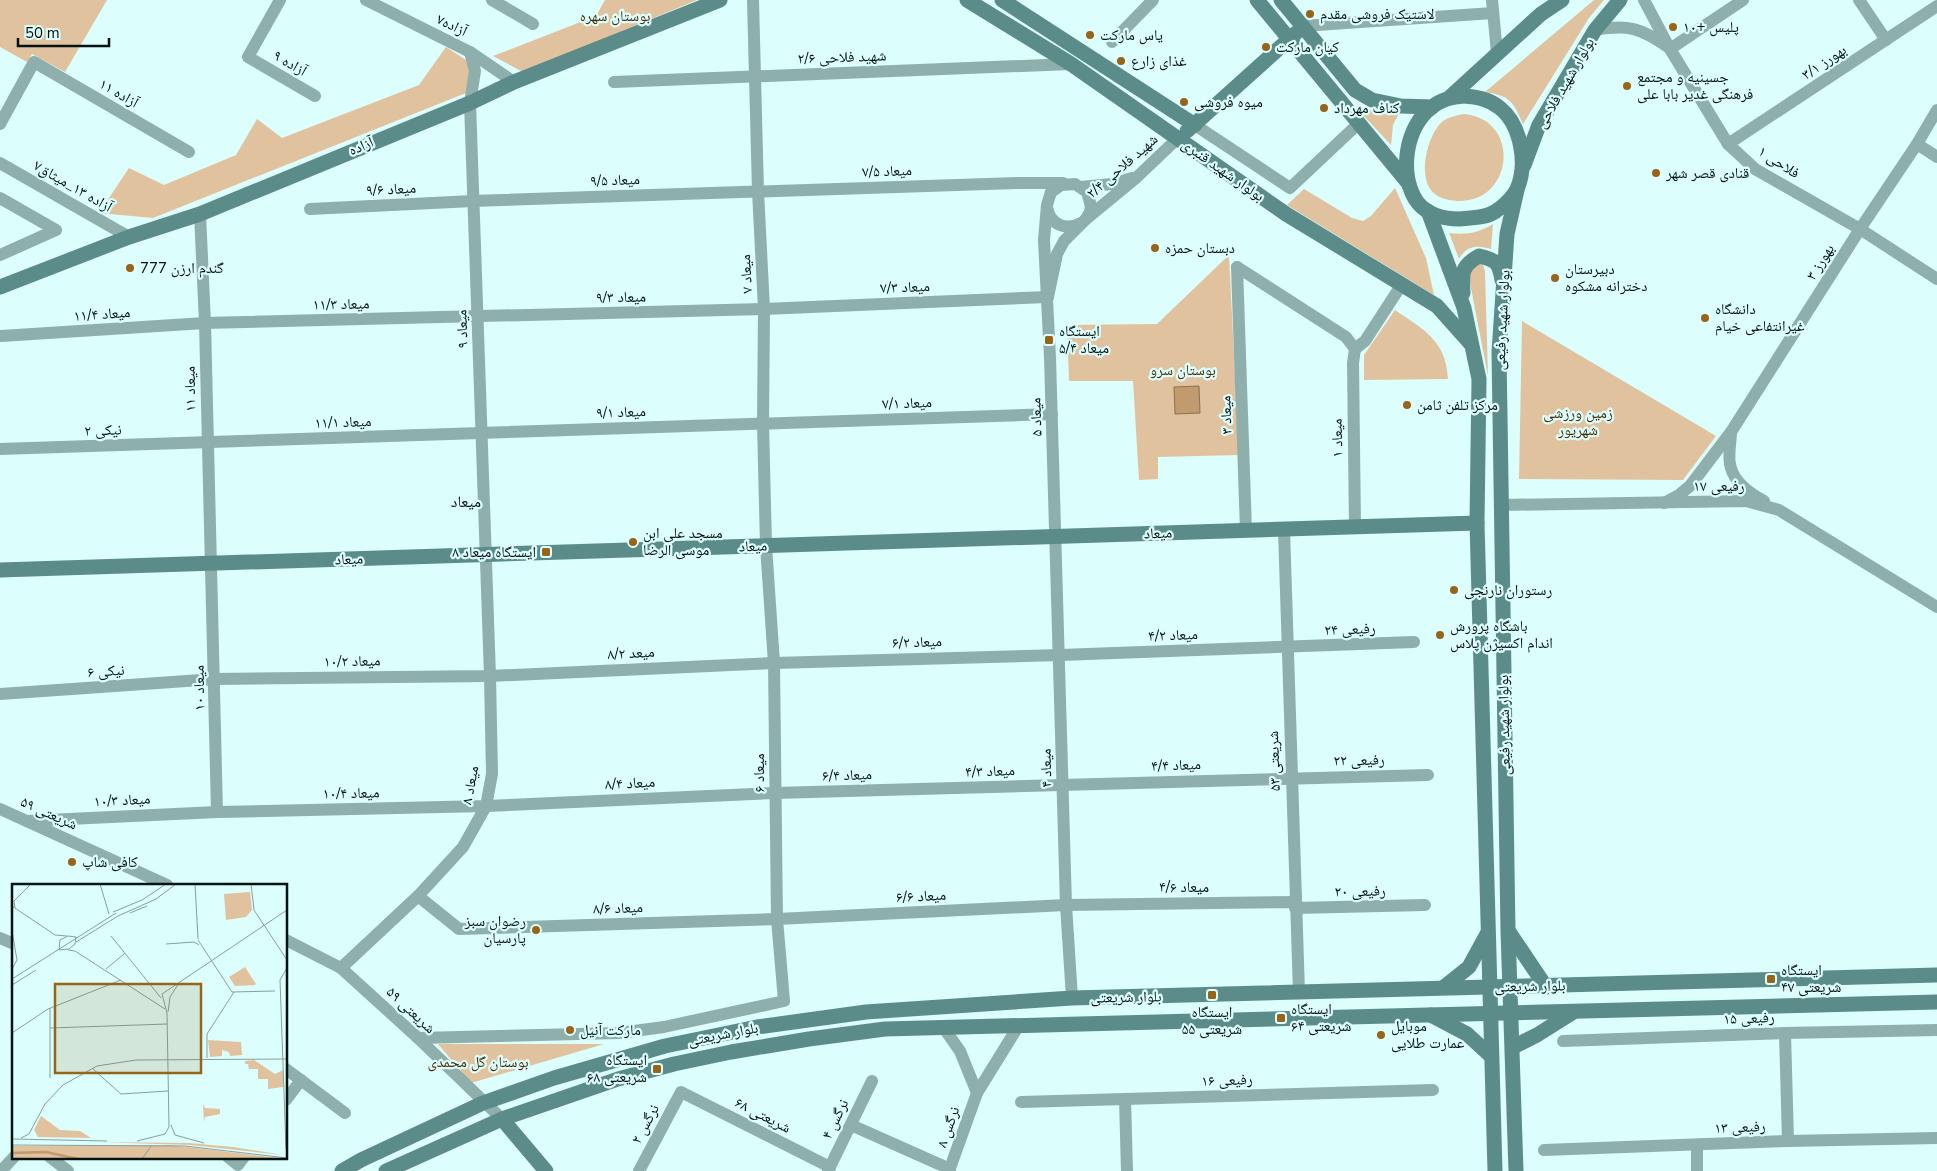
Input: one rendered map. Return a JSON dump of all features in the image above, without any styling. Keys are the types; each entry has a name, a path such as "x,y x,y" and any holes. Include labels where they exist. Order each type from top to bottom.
{"main road":[{"name":"آزاده","path":"0,287 129,237 200,214 514,82 720,0"},
{"name":"بولوار شهید قنبری","path":"967,0 1071,64 1286,214 1438,306 1452,320 1472,346"},
{"name":"بولوار شهید قنبری","path":"1002,0 1194,124"},
{"path":"1257,0 1409,184"},
{"path":"1281,0 1355,90 1372,100 1401,106 1432,107"},
{"path":"1450,98 1481,98 1500,108 1514,127 1520,143 1521,173 1517,190 1495,212 1475,218 1456,219 1440,217 1428,211 1414,198 1409,184 1407,161 1411,139 1418,122 1432,107 1450,98 1541,14 1562,0"},
{"name":"بولوار شهید فلاحی","path":"1521,173 1539,125 1594,30 1620,0"},
{"path":"1178,138 1289,40 1302,26"},
{"name":"بولوار شهید رفیعی","path":"1516,1171 1508,931 1499,352 1507,234 1517,190"},
{"name":"بولوار شهید رفیعی","path":"1428,211 1464,308 1479,379 1477,524 1495,1171"},
{"path":"1464,308 1462,274 1468,262 1479,256 1492,259 1500,266 1503,286"},
{"name":"میعاد","path":"0,570 1477,524"},
{"path":"1508,931 1546,986"},
{"path":"1444,987 1469,966 1487,933"},
{"name":"بلوار شریعتی","path":"342,1171 361,1160 483,1103 554,1078 665,1046 757,1027 866,1012 1072,998 1937,975"},
{"name":"بلوار شریعتی","path":"386,1171 502,1119 618,1079 674,1064 731,1052 885,1029 1937,1002"},
{"path":"1513,1047 1537,1035 1573,1012"},
{"path":"1430,1014 1467,1034 1492,1056"},
{"path":"502,1119 546,1171"}],"street":[{"name":"آزاده ۹","path":"280,0 248,57 315,96"},
{"name":"آزاده۷","path":"366,0 381,4 470,52 514,82"},
{"path":"492,0 534,24"},
{"name":"میعاد ۷","path":"753,0 758,191 764,309 763,424 766,546"},
{"path":"1112,42 1153,0"},
{"name":"فلاحی ۱","path":"1644,0 1670,49 1728,144 1755,170 1860,229 1937,279"},
{"path":"1670,49 1743,0"},
{"path":"1858,0 1886,40"},
{"path":"1302,26 1492,6 1497,53"},
{"name":"بهورز ۳/۱","path":"1728,144 1937,6"},
{"name":"فلاحی ۱","path":"1594,30 1611,27 1629,28 1647,33 1670,49"},
{"name":"میعاد ۹","path":"470,52 475,71 470,102 485,554"},
{"name":"آزاده ۱۱","path":"0,124 34,62 189,152"},
{"name":"شهید فلاحی ۲/۶","path":"614,82 1071,64"},
{"name":"بهورز ۳","path":"1664,503 1680,495 1690,486 1731,432 1937,110"},
{"name":"بولوار شهید قنبری","path":"1194,124 1290,188 1358,124"},
{"name":"شهید فلاحی ۲/۴","path":"1048,297 1057,254 1064,241 1178,138"},
{"path":"1917,144 1937,157"},
{"name":"آزاده ۱۳_میثاق۷","path":"0,163 129,237"},
{"path":"1048,297 1044,240 1047,202 1055,188 1068,183 1081,187 1112,184 1137,177"},
{"name":"میعاد ۷/۵","path":"1017,183 1047,202"},
{"name":"میعاد ۷/۵","path":"758,191 1068,183"},
{"path":"1047,202 1051,218 1055,223 1068,227 1084,221 1091,206 1087,192 1081,187"},
{"name":"میعاد ۹/۵","path":"473,200 758,191"},
{"path":"0,198 56,230 3,251"},
{"name":"میعاد ۹/۶","path":"310,209 473,200"},
{"name":"میعاد ۱۱","path":"200,214 205,324 211,563"},
{"name":"میعاد ۳","path":"1246,531 1237,268 1346,337 1356,350"},
{"path":"1356,350 1365,341 1402,284"},
{"name":"میعاد ۷/۳","path":"764,309 1048,297"},
{"name":"میعاد ۵","path":"1048,297 1055,536"},
{"name":"میعاد ۹/۳","path":"478,316 764,309"},
{"name":"میعاد ۱۱/۳","path":"205,324 478,316"},
{"name":"میعاد ۱۱/۴","path":"0,336 205,324"},
{"name":"میعاد ۱","path":"1355,527 1352,363 1356,350"},
{"name":"میعاد ۷/۱","path":"763,424 1052,414"},
{"name":"میعاد ۹/۱","path":"481,433 763,424"},
{"path":"1731,432 1730,467 1736,479 1751,494 1779,510"},
{"name":"میعاد ۱۱/۱","path":"207,442 481,433"},
{"name":"نیکی ۲","path":"0,449 207,442"},
{"name":"رفیعی ۱۷","path":"1502,505 1746,501 1779,510 1937,607"},
{"name":"شریعتی ۵۳","path":"1284,530 1299,992"},
{"name":"میعاد ۴","path":"1055,536 1066,906 1072,998"},
{"name":"میعاد ۶","path":"418,1038 619,1033 664,1027 784,1001 777,919 774,662 766,546"},
{"name":"میعاد ۸","path":"341,968 418,896 463,847 486,806 492,774 485,554"},
{"name":"میعاد ۱۰","path":"211,563 217,812"},
{"name":"رفیعی ۲۴","path":"1288,648 1414,642"},
{"name":"میعاد ۴/۲","path":"1060,655 1288,648"},
{"name":"میعاد ۶/۲","path":"774,662 1060,655"},
{"name":"میعد ۸/۲","path":"490,676 774,662"},
{"name":"میعاد ۱۰/۲","path":"215,680 490,676"},
{"name":"نیکی ۶","path":"0,694 215,680"},
{"name":"رفیعی ۲۲","path":"1291,778 1428,775"},
{"name":"میعاد ۴/۴","path":"1063,785 1291,778"},
{"name":"میعاد ۴/۳","path":"919,789 1063,785"},
{"name":"میعاد ۶/۴","path":"775,793 919,789"},
{"name":"میعاد ۸/۴","path":"486,806 775,793"},
{"name":"میعاد ۱۰/۴","path":"217,812 486,806"},
{"name":"شریعتی ۵۹","path":"0,809 165,884"},
{"name":"میعاد ۱۰/۳","path":"27,821 217,812"},
{"name":"میعاد ۸/۶","path":"418,896 459,929 777,919"},
{"name":"میعاد ۴/۶","path":"1066,906 1295,902 1295,908"},
{"name":"میعاد ۶/۶","path":"777,919 1066,906"},
{"name":"رفیعی ۲۰","path":"1295,908 1425,906"},
{"path":"0,938 12,943"},
{"name":"شریعتی ۵۹","path":"288,941 341,968 418,1038 483,1103 502,1119"},
{"name":"نرگس ۸","path":"950,1170 977,1093 1019,1025"},
{"name":"نرگس ۸","path":"943,1027 960,1051 977,1093"},
{"name":"رفیعی ۱۵","path":"1563,1041 1937,1030"},
{"path":"1785,1033 1788,1141"},
{"path":"288,1070 345,1113"},
{"path":"288,1097 301,1080"},
{"name":"نرگس ۴","path":"829,1169 872,1082"},
{"name":"رفیعی ۱۶","path":"1021,1102 1433,1090"},
{"name":"شریعتی ۶۸","path":"681,1092 829,1169"},
{"name":"نرگس ۲","path":"638,1171 681,1092"},
{"path":"1125,1099 1127,1171"},
{"path":"851,1125 950,1170"},
{"name":"رفیعی ۱۳","path":"1544,1150 1788,1141 1937,1138"},
{"path":"1697,1144 1697,1171"},
{"path":"1,1171 13,1158"},
{"path":"51,1158 68,1171"}],"green space":[{"path":"0,0 107,0 65,72 32,54 27,62 0,47"},
{"name":"بوستان سهره","path":"605,0 697,0 523,72 493,56 596,16"},
{"path":"1594,0 1604,0 1589,18 1523,124 1510,101 1500,95 1485,92"},
{"path":"446,47 469,62 471,76 466,93 153,218 99,213 129,168 164,185 236,155 257,119 282,138 419,85"},
{"path":"1369,110 1399,113 1393,125 1391,145 1363,115"},
{"path":"1464,114 1482,119 1495,130 1502,144 1504,160 1500,176 1491,189 1476,198 1457,201 1448,200 1435,194 1429,187 1426,179 1425,168 1428,146 1437,127 1443,121 1453,116"},
{"path":"1395,188 1426,258 1434,295 1287,205 1304,189 1352,218 1363,221 1371,216"},
{"path":"1493,224 1491,249 1473,247 1465,251 1459,259 1449,233 1472,233"},
{"name":"بوستان سرو","path":"1229,255 1239,455 1158,457 1158,479 1139,480 1133,381 1069,381 1067,325 1157,324"},
{"path":"1478,262 1483,265 1485,271 1488,376 1469,278 1472,264"},
{"path":"1395,310 1432,337 1443,355 1448,379 1364,380 1364,355"},
{"name":"زمین ورزشی شهریور","path":"1522,321 1716,436 1683,480 1519,479"},
{"name":"بوستان گل محمدی","path":"438,1044 604,1044 471,1083"}],"shaded area":[{"path":"1199,386 1200,413 1175,414 1174,387"}],"place":[{"name":"لاستیک فروشی مقدم","path":"1310,14"},
{"name":"پلیس +۱۰","path":"1673,27"},
{"name":"یاس مارکت","path":"1090,35"},
{"name":"کیان مارکت","path":"1266,47"},
{"name":"غذای زارع","path":"1121,61"},
{"name":"جسینیه و مجتمع فرهنگی غدیر بابا علی","path":"1627,86"},
{"name":"میوه فروشی","path":"1184,102"},
{"name":"کناف مهرداد","path":"1324,108"},
{"name":"قنادی قصر شهر","path":"1656,173"},
{"name":"دبستان حمزه","path":"1155,248"},
{"name":"گندم ارزن 777","path":"130,268"},
{"name":"دبیرستان دخترانه مشکوه","path":"1555,278"},
{"name":"دانشگاه غیرانتفاعی خیام","path":"1705,318"},
{"name":"ایستگاه میعاد ۵/۴","path":"1049,340"},
{"name":"مرکز تلفن ثامن","path":"1407,405"},
{"name":"مسجد علی ابن موسی الرضا","path":"633,542"},
{"name":"ایستگاه میعاد ۸","path":"546,552"},
{"name":"رستوران نارنجی","path":"1454,590"},
{"name":"باشگاه پرورش اندام اکسیژن پلاس","path":"1440,635"},
{"name":"کافی شاپ","path":"72,862"},
{"name":"رضوان سبز پارسیان","path":"536,930"},
{"name":"ایستگاه شریعتی ۴۷","path":"1771,979"},
{"name":"ایستگاه شریعتی ۵۵","path":"1212,995"},
{"name":"ایستگاه شریعتی ۶۴","path":"1281,1018"},
{"name":"مارکت آنیل","path":"570,1030"},
{"name":"موبایل عمارت طلایی","path":"1381,1035"},
{"name":"ایستگاه شریعتی ۶۸","path":"657,1069"}],"district":[{"name":"میعاد","path":"466,501"}]}
